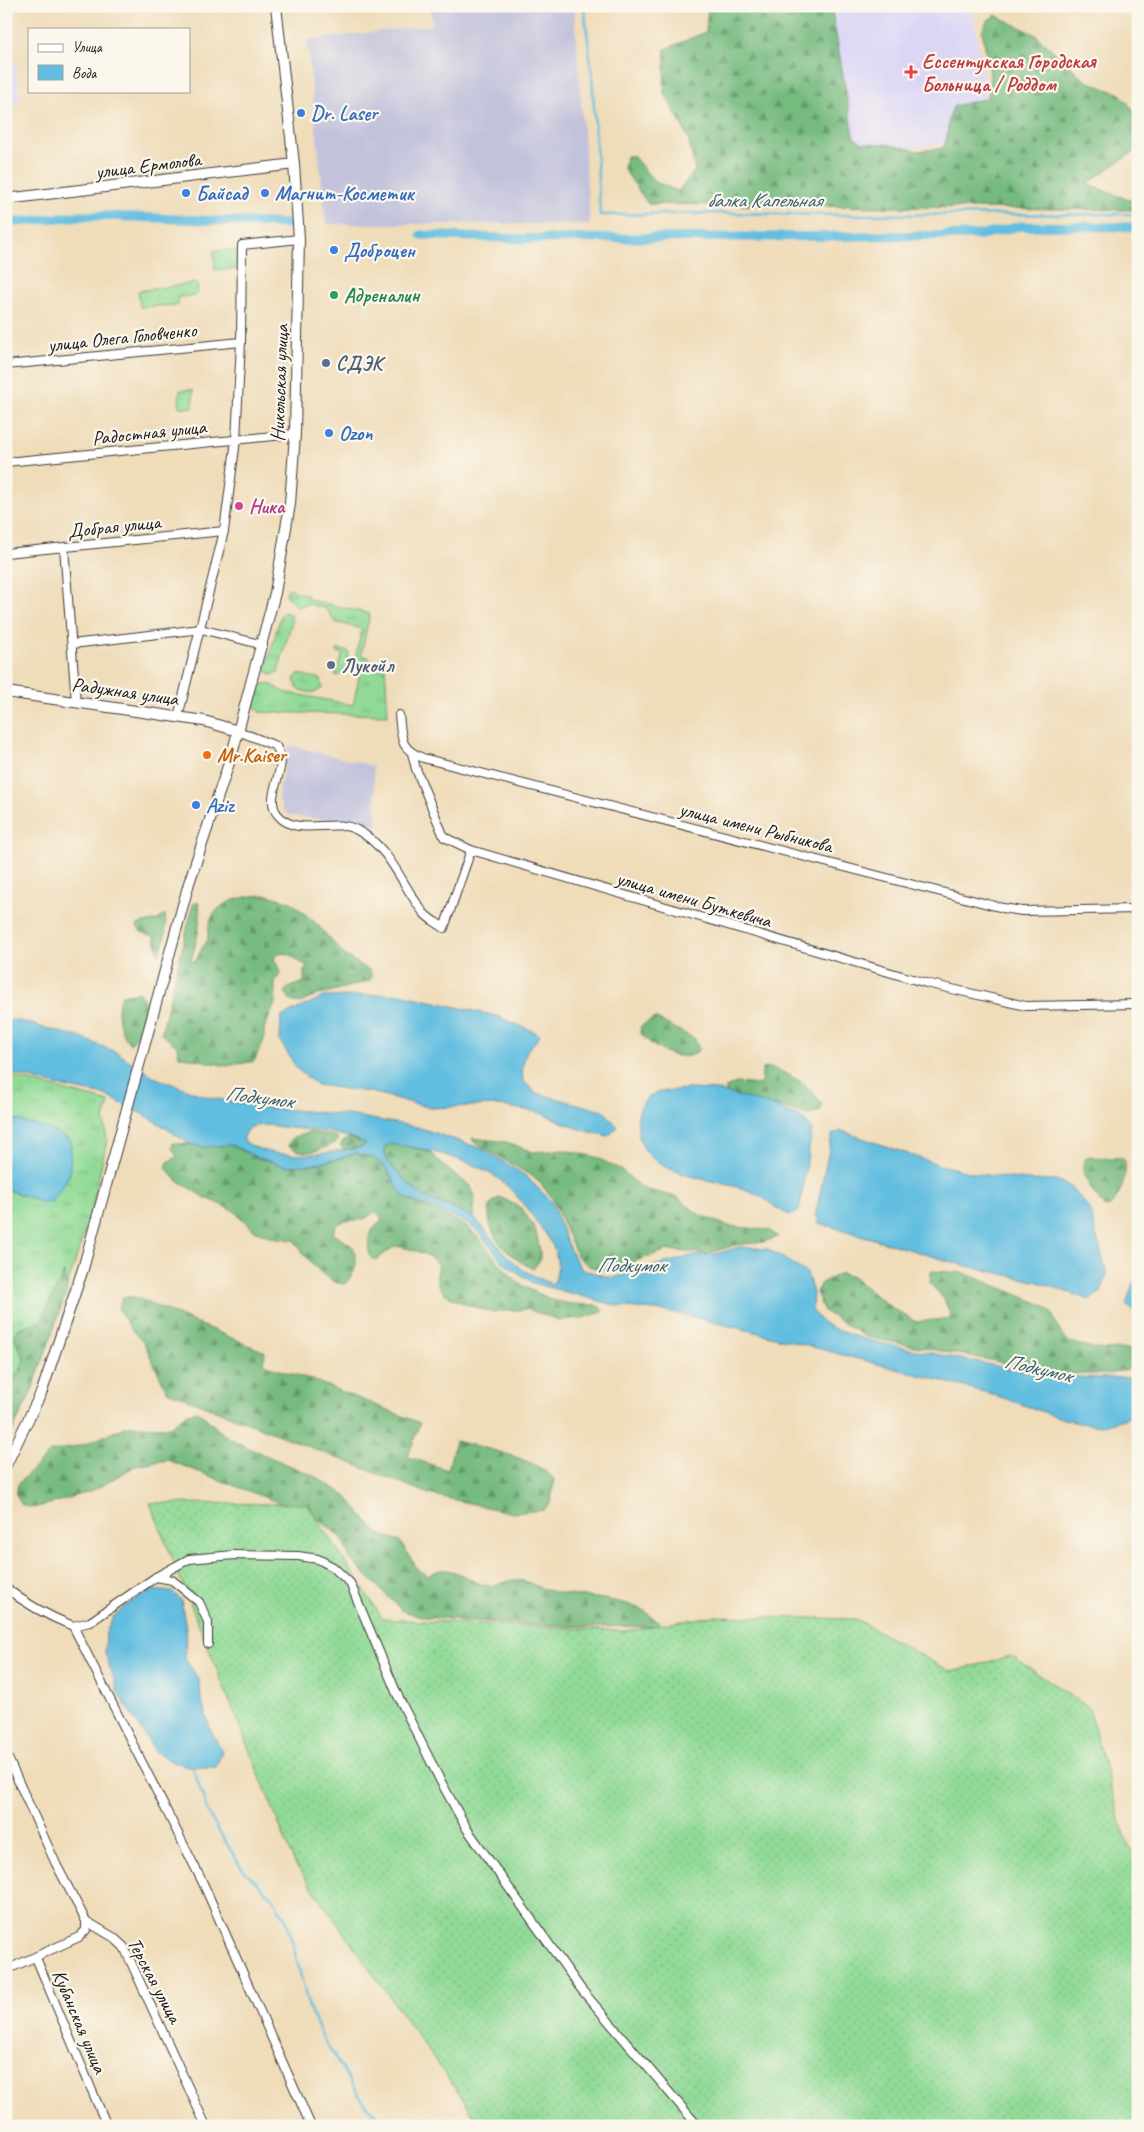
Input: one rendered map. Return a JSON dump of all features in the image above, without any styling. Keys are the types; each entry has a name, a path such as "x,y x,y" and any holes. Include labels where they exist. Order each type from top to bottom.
{"street":[{"name":"Никольская улица","path":"6,1465 42,1391 83,1269 190,883 232,754 263,645 275,593 290,504 295,434 299,239 294,164 276,6"},
{"name":"улица Ермолова","path":"6,199 294,164"},
{"path":"178,717 224,531 236,440 241,342 242,244 299,239"},
{"name":"улица Олега Головченко","path":"6,365 172,347 241,342"},
{"name":"Радостная улица","path":"6,462 295,434"},
{"name":"Добрая улица","path":"6,553 224,531"},
{"path":"64,547 76,702"},
{"path":"72,644 201,629 263,645"},
{"name":"Радужная улица","path":"6,692 204,721 238,731"},
{"path":"399,715 403,746 412,753"},
{"path":"238,731 276,746 281,759 272,802 277,814 289,825 340,826 354,829 368,836 383,850 424,914 444,928 471,850"},
{"name":"улица имени Буткевича","path":"412,753 416,769 444,837 471,850 926,983 1026,1006 1138,1004"},
{"name":"улица имени Рыбникова","path":"412,753 432,760 1003,908 1022,911 1138,909"},
{"path":"6,1588 23,1602 50,1617 73,1626 90,1622 156,1577 189,1558 234,1555 298,1556 318,1559 333,1567 350,1583 397,1694 467,1829 581,1989 698,2126"},
{"path":"156,1577 172,1580 199,1602 208,1622 208,1644"},
{"path":"73,1626 211,1900 311,2126"},
{"path":"6,1754 56,1864 86,1921 86,1930 79,1937 36,1958"},
{"name":"Терская улица","path":"86,1921 113,1936 124,1947 206,2126"},
{"name":"Кубанская улица","path":"6,1970 36,1958 107,2126"}],"shaded area":[{"path":"6,6 8,6 20,102 6,104"},
{"path":"431,6 574,6 590,224 326,224 307,40 432,25"},
{"name":"Ессентукская Городская Больница / Роддом","path":"832,6 972,6 992,138 851,155"},
{"path":"289,745 373,766 377,825 299,817 290,815 283,810 278,796"}],"green space":[{"path":"708,6 831,6 854,138 863,143 885,144 919,151 943,148 947,137 951,111 954,106 988,98 990,73 982,31 987,21 995,15 1036,35 1086,81 1120,94 1138,116 1138,149 1086,184 1138,203 1138,210 648,204 624,169 626,156 633,156 655,182 678,191 695,171 688,137 664,92 665,49 706,32"},
{"path":"236,250 236,269 215,270 214,251"},
{"path":"197,284 198,291 195,296 178,297 178,305 140,307 138,291"},
{"path":"180,390 193,390 193,408 179,407"},
{"path":"290,588 307,595 307,599 370,614 361,655 368,657 369,660 385,665 388,715 259,712 254,706 259,688 263,684 270,684 284,692 353,705 361,668 355,659 362,629 335,622 325,608 309,604 297,607 286,596 287,590"},
{"path":"284,612 290,614 292,621 278,672 272,675 266,671 266,668 281,615"},
{"path":"338,649 349,652 346,667 338,676 335,675 343,654 337,652"},
{"path":"298,674 321,679 322,688 314,692 298,689 294,680"},
{"path":"268,895 291,902 316,923 344,955 370,971 372,976 369,981 311,997 301,1003 291,1001 285,992 288,988 304,982 304,971 307,967 289,954 278,953 274,958 281,973 275,982 275,1004 264,1029 264,1040 254,1061 227,1066 179,1056 177,1046 161,1034 193,904 198,902 200,908 198,931 191,961 195,962 208,940 212,917 218,909 245,897"},
{"path":"165,914 165,935 159,954 154,936 141,932 137,926 158,920"},
{"path":"138,992 143,999 145,1007 139,1032 130,1044 121,1027 118,1007 122,995"},
{"path":"655,1018 695,1039 699,1049 693,1054 677,1056 651,1044 640,1032 641,1026"},
{"path":"767,1067 791,1076 805,1085 822,1105 820,1111 810,1115 784,1108 762,1105 726,1093 726,1088 736,1083 759,1085 762,1081 762,1070"},
{"path":"6,1075 109,1102 104,1120 107,1140 91,1212 32,1390 6,1444"},
{"path":"310,1132 337,1137 337,1142 319,1150 306,1152 294,1149 288,1145 293,1137"},
{"path":"349,1138 366,1144 365,1146 344,1150 341,1146 342,1142"},
{"path":"472,1138 507,1142 533,1152 564,1150 596,1157 621,1170 644,1189 676,1197 700,1215 728,1226 769,1230 778,1237 763,1242 734,1245 707,1254 668,1250 618,1267 600,1270 589,1266 577,1256 552,1198 537,1179 474,1142"},
{"path":"173,1143 201,1147 231,1145 258,1158 285,1166 310,1165 356,1153 374,1158 387,1169 403,1197 462,1224 472,1231 509,1274 523,1286 552,1300 571,1304 595,1305 600,1307 603,1312 582,1318 559,1320 527,1309 493,1312 458,1301 444,1293 437,1279 439,1265 425,1254 395,1246 376,1260 371,1258 369,1238 382,1218 374,1212 363,1219 341,1222 335,1228 333,1233 353,1247 356,1257 354,1271 349,1280 345,1284 337,1283 316,1268 294,1240 271,1237 254,1230 234,1211 202,1196 177,1180 166,1168 168,1162 177,1157 172,1148"},
{"path":"390,1143 432,1153 442,1165 470,1186 475,1196 474,1217 427,1198 413,1189 387,1161 384,1151 385,1146"},
{"path":"1090,1157 1122,1158 1125,1162 1122,1186 1109,1207 1103,1206 1085,1177 1083,1165 1085,1159"},
{"path":"500,1197 521,1208 535,1228 540,1250 540,1260 533,1269 510,1253 492,1231 489,1209 492,1203"},
{"path":"931,1271 964,1273 1043,1305 1051,1312 1061,1334 1069,1342 1102,1350 1138,1348 1138,1366 1109,1374 1065,1374 866,1337 824,1311 816,1292 821,1283 841,1273 852,1277 892,1308 916,1322 952,1318 944,1299 930,1283"},
{"path":"64,1272 67,1291 32,1390 6,1444 6,1387 21,1369 24,1358 14,1337 19,1328 41,1321"},
{"path":"123,1297 135,1297 265,1352 264,1363 273,1368 310,1379 420,1423 408,1457 448,1470 455,1441 522,1459 545,1471 554,1479 551,1501 544,1510 513,1513 429,1494 167,1391 144,1343 130,1328 118,1308"},
{"path":"198,1411 223,1434 244,1446 312,1475 344,1494 378,1534 400,1541 418,1570 428,1576 436,1571 450,1571 488,1586 512,1580 521,1580 554,1592 612,1600 626,1604 651,1616 661,1626 589,1627 503,1623 425,1617 402,1611 350,1559 342,1538 316,1517 168,1460 135,1466 96,1489 54,1503 32,1508 22,1505 16,1495 18,1484 50,1452 86,1444 127,1426 170,1427 187,1413"},
{"path":"150,1503 307,1504 383,1619 625,1631 712,1616 856,1619 951,1672 1011,1656 1089,1708 1126,1842 1138,1858 1138,2126 482,2126 295,1864"}],"water":[{"path":"400,994 496,1016 540,1035 525,1056 523,1081 536,1093 604,1111 618,1127 608,1136 582,1130 538,1112 493,1105 431,1108 375,1093 317,1085 297,1069 280,1041 281,1017 323,997"},
{"path":"15,1020 79,1037 116,1052 156,1078 207,1097 259,1107 348,1115 417,1127 483,1149 526,1176 551,1201 570,1250 581,1269 612,1278 691,1256 716,1254 739,1247 768,1249 807,1273 813,1293 812,1310 823,1323 837,1330 863,1339 891,1345 1034,1372 1087,1378 1138,1376 1138,1413 1100,1426 1064,1419 992,1394 759,1333 671,1312 618,1306 533,1283 504,1263 475,1229 463,1221 403,1197 387,1169 374,1158 356,1153 310,1165 285,1166 258,1158 231,1145 201,1147 190,1144 152,1119 105,1095 6,1072 6,1021","holes":["266,1125 332,1133 366,1144 353,1149 319,1153 279,1154 254,1147 244,1141 247,1130","390,1144 418,1148 467,1162 505,1184 527,1209 552,1245 557,1258 555,1281 551,1284 523,1270 507,1256 474,1217 427,1198 413,1189 387,1161 384,1151 385,1146"]},
{"path":"686,1089 716,1090 771,1105 806,1122 812,1130 799,1211 791,1215 776,1208 752,1192 684,1174 667,1168 653,1159 643,1147 638,1131 638,1118 641,1107 649,1096 662,1092"},
{"path":"6,1117 51,1130 71,1141 70,1174 53,1201 43,1203 6,1189"},
{"path":"842,1131 940,1165 978,1174 1026,1180 1060,1181 1071,1187 1089,1208 1107,1274 1101,1292 1090,1300 1038,1282 959,1264 819,1223 816,1213 832,1135"},
{"path":"1138,1277 1138,1314 1126,1305 1133,1283"},
{"path":"151,1590 173,1592 181,1600 186,1628 185,1659 199,1679 201,1698 210,1729 222,1751 216,1767 193,1767 172,1762 155,1751 119,1695 105,1653 106,1632 113,1617 128,1604"}],"waterway":[{"name":"балка Капельная","path":"584,6 592,74 600,215 723,213 844,215 1138,214"},
{"path":"6,223 79,216 109,216 290,224"},
{"path":"421,235 525,239 983,235 1020,226 1138,227"},
{"path":"192,1765 209,1815 241,1867 274,1900 287,1921 309,2008 324,2040 366,2106 392,2126"}],"place":[{"name":"Ессентукская Городская Больница / Роддом","path":"911,72"},
{"name":"Dr. Laser","path":"301,113"},
{"name":"Байсад","path":"186,193"},
{"name":"Магнит-Косметик","path":"265,193"},
{"name":"Доброцен","path":"334,250"},
{"name":"Адреналин","path":"334,295"},
{"name":"СДЭК","path":"326,363"},
{"name":"Ozon","path":"329,433"},
{"name":"Ника","path":"239,506"},
{"name":"Лукойл","path":"331,665"},
{"name":"Mr.Kaiser","path":"207,755"},
{"name":"Aziz","path":"196,805"}],"water label":[{"name":"Подкумок","path":"259,1097"},
{"name":"Подкумок","path":"631,1265"},
{"name":"Подкумок","path":"1038,1368"}]}
